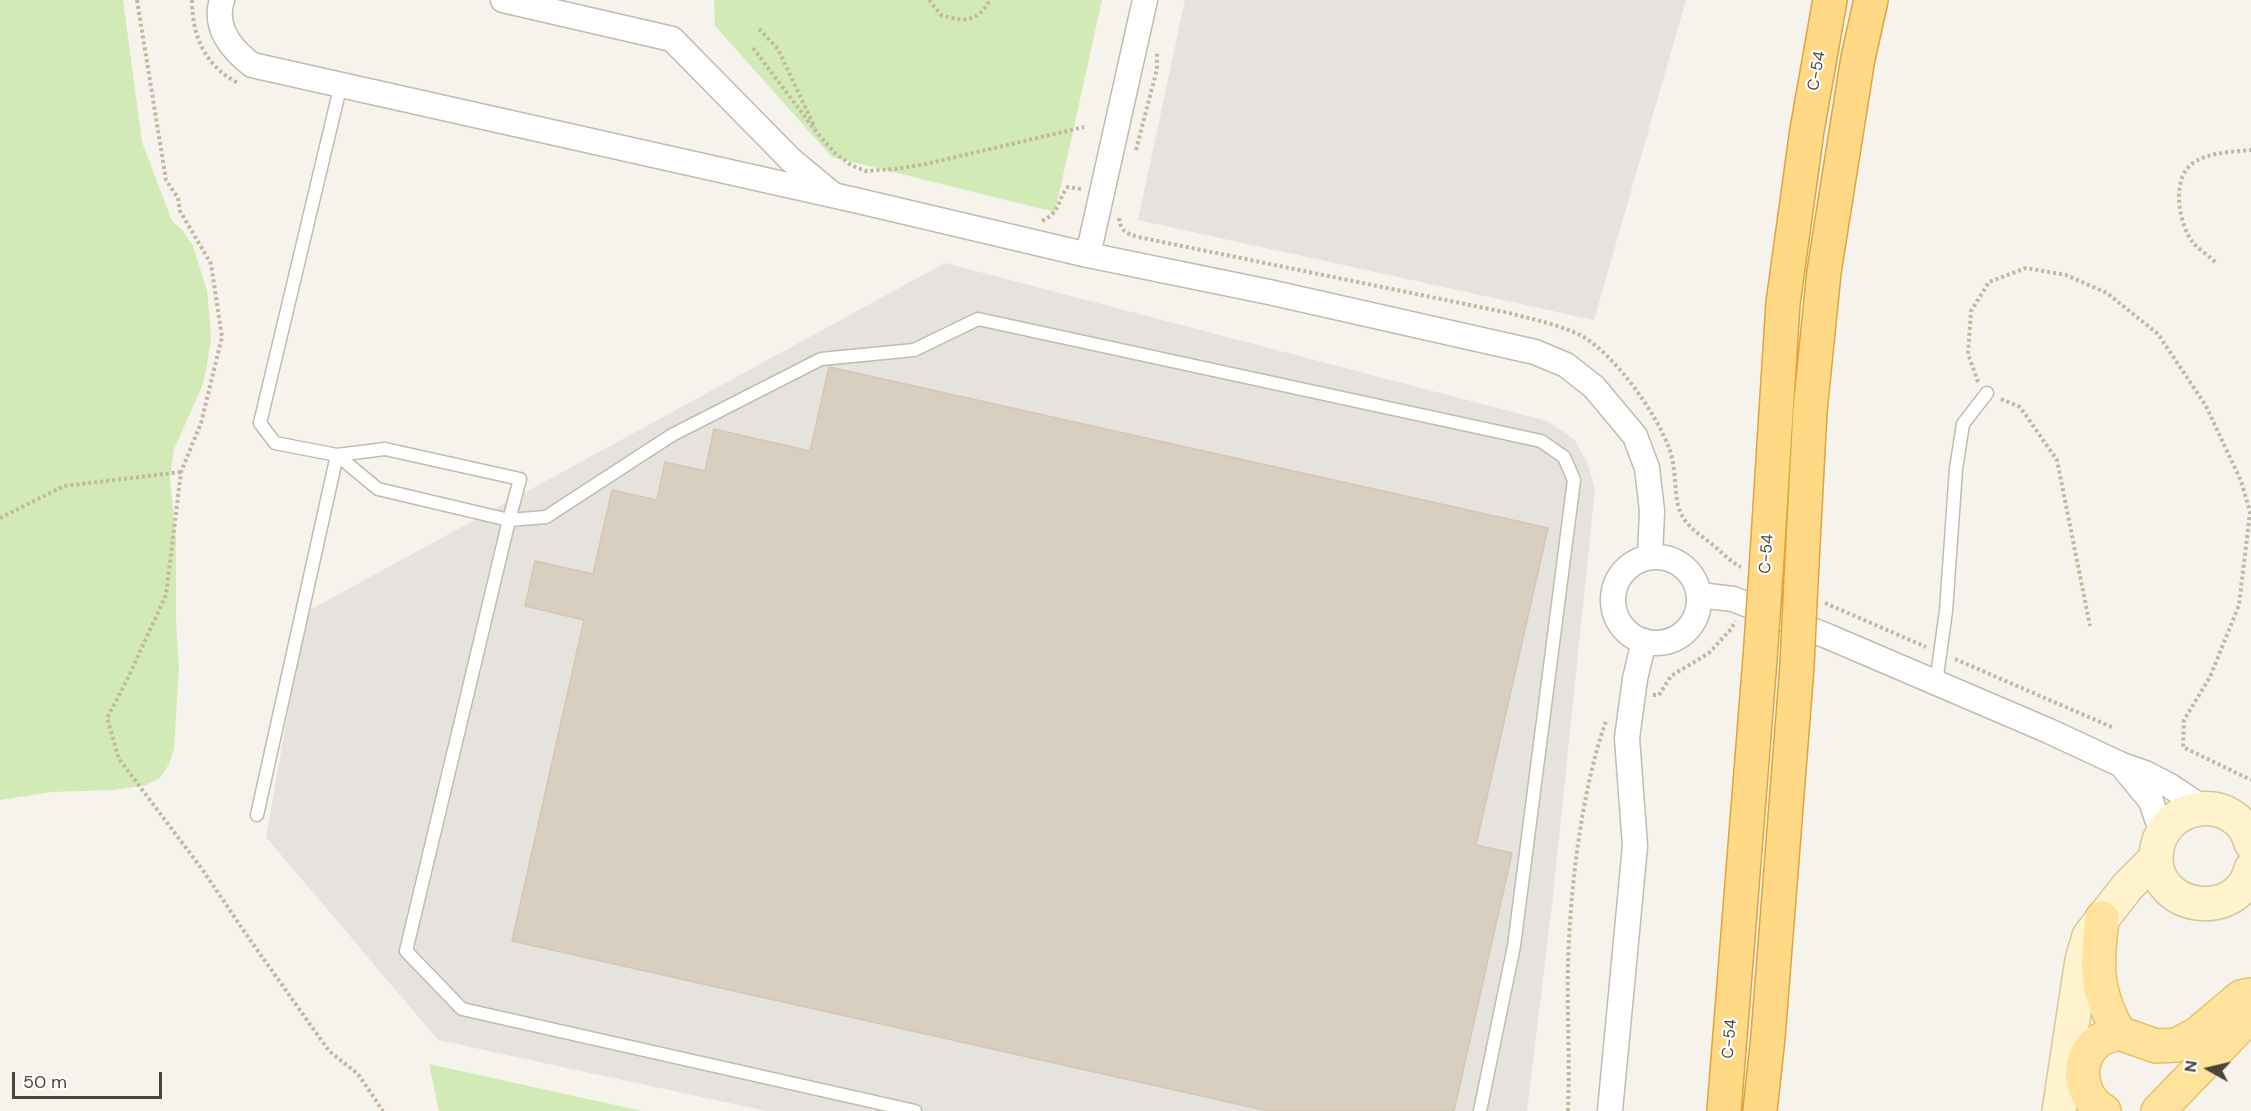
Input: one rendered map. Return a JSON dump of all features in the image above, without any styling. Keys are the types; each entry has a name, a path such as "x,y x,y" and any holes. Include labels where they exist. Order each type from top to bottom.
{"highway":[{"name":"C-54","path":"1724,1111 1760,659 1757,571 1783,303 1807,130 1830,0"},
{"path":"1760,1111 1768,1037 1797,666 1811,591 1810,411 1824,272 1858,58 1871,0"}],"main road":[{"path":"2203,808 2217,809 2230,815 2241,824 2250,856 2242,888 2231,897 2218,903 2203,905 2189,903 2176,896 2159,873 2156,858 2158,842 2165,828 2176,817 2189,810 2203,808"},
{"path":"2059,1111 2082,960 2090,936 2110,908 2156,858"},
{"path":"2110,908 2157,895 2176,896"},
{"path":"2110,908 2097,965 2100,990 2106,1011 2119,1033"},
{"path":"2104,1111 2095,1106 2085,1091 2082,1077 2086,1057 2096,1042 2119,1033 2156,1046 2177,1045 2197,1034 2241,997 2251,995"},
{"path":"2158,1111 2251,1015"}],"street":[{"path":"222,0 220,18 225,38 234,52 252,65 1088,255 1269,292 1523,349 1566,365 1594,387 1635,436 1647,468 1652,512 1650,557"},
{"path":"503,0 672,39 791,160 836,196"},
{"path":"1088,255 1145,0"},
{"path":"1650,557 1676,562 1687,570 1695,582 1699,595 1698,609 1693,622 1683,633 1671,640 1658,643 1644,641 1631,635 1620,625 1614,611 1613,597 1616,583 1624,571 1636,562 1650,557"},
{"path":"1699,595 1733,599 1936,683 2145,773 2203,808"},
{"path":"1610,1111 1635,846 1627,738 1635,679 1644,641"},
{"path":"2122,765 2151,801 2157,819 2165,828"}],"lane":[{"path":"341,84 260,423 275,443 337,454 385,449 520,478 406,951 462,1009 915,1111"},
{"path":"337,454 378,489 509,520 546,517 672,435 821,359 914,350 978,319 1540,441 1564,457 1574,480 1515,946 1480,1111"},
{"path":"1936,683 1946,611 1956,469 1961,435 1964,424 1987,393"},
{"path":"257,815 337,454"}],"path":[{"path":"137,0 166,180 178,198 180,211 211,264 222,337 201,423 181,472 166,594 127,681 107,718 119,759 202,869 329,1051 358,1074 382,1111"},
{"path":"929,0 940,15 968,20 979,15 990,0"},
{"path":"759,29 778,49 818,134"},
{"path":"1133,162 1157,69 1157,42"},
{"path":"753,48 835,153 851,165 865,171 895,170 926,164 1084,128"},
{"path":"2215,262 2193,243 2178,210 2180,182 2191,164 2210,155 2251,150"},
{"path":"1032,222 1053,216 1068,187"},
{"path":"1121,207 1120,228 1125,233 1509,312 1554,324 1581,335 1626,376 1654,416 1671,452 1678,505 1683,519 1692,531 1715,547 1724,557 1757,571"},
{"path":"2090,626 2057,459 2020,407 1981,391 1968,354 1971,311 1989,282 2026,268 2066,275 2107,293 2158,334 2206,406 2241,481 2250,512 2239,605 2210,677 2184,720 2183,747 2251,780"},
{"path":"0,518 64,486 181,472"},
{"path":"1811,591 1940,653 2114,728"},
{"path":"1659,695 1671,676 1709,653 1722,638"},
{"path":"1568,1111 1568,963 1577,852 1596,749 1609,711"}],"shaded area":[{"path":"1185,0 1686,0 1594,320 1138,220"},
{"path":"945,263 1547,421 1574,439 1587,462 1595,489 1553,896 1527,1111 766,1111 438,1040 266,837 306,612"}],"green space":[{"path":"0,0 123,0 142,142 172,221 183,231 193,246 207,291 211,339 201,389 174,449 170,478 176,540 176,621 179,667 174,749 169,764 160,778 146,785 113,790 52,792 0,800"},
{"path":"714,0 1102,0 1055,212 832,157 715,26"},
{"path":"429,1064 642,1111 439,1111"}],"building":[{"path":"829,367 1548,528 1476,845 1512,853 1454,1111 1268,1111 512,941 584,620 525,606 535,561 593,574 612,490 657,500 665,462 705,471 714,429 810,451"}]}
